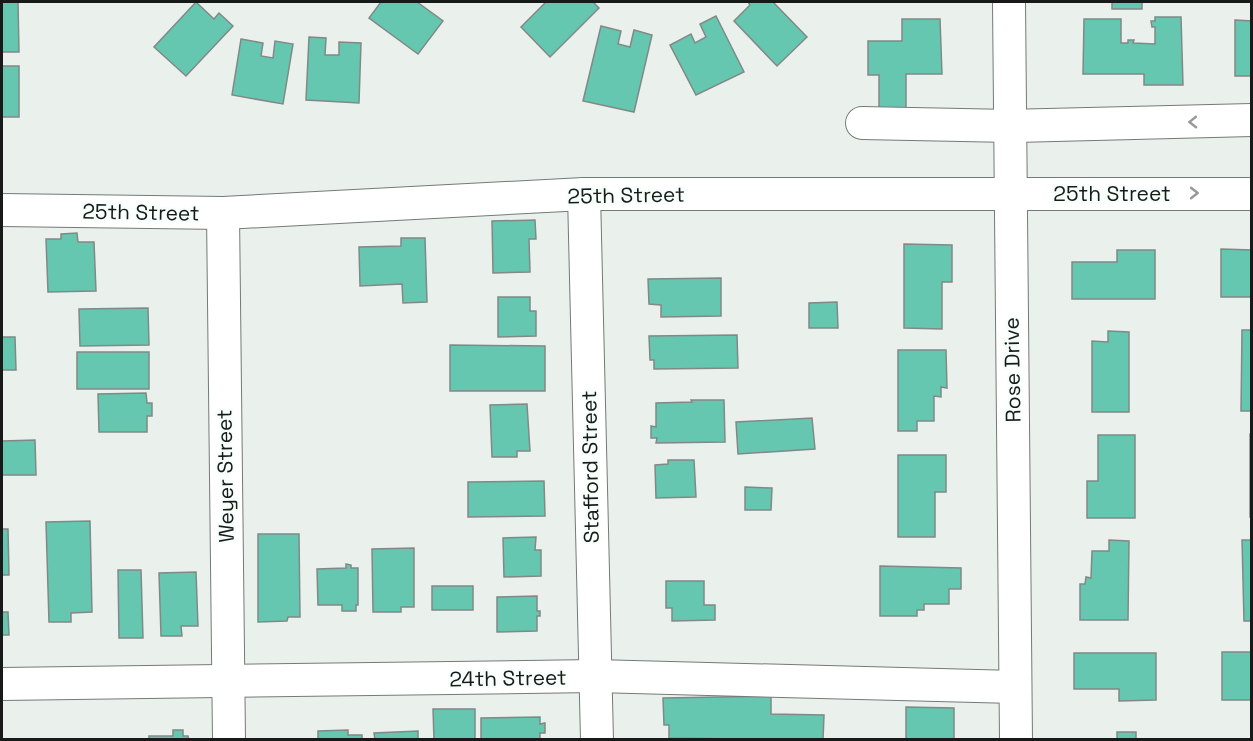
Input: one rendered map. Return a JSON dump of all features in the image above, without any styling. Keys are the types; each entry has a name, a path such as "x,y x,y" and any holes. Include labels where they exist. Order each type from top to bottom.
{"street":[{"name":"Rose Drive","path":"1009,2 1016,740"},
{"path":"862,123 1011,126 1251,120"},
{"name":"25th Street","path":"2,210 223,213 584,194 1251,194"},
{"name":"Stafford Street","path":"584,194 597,740"},
{"name":"Weyer Street","path":"223,213 229,740"},
{"name":"24th Street","path":"2,684 595,676 1015,687"}],"building":[{"path":"2,2 18,2 19,52 2,52"},
{"path":"196,2 214,19 219,13 233,26 186,76 154,47"},
{"path":"381,2 417,2 443,21 418,54 369,18"},
{"path":"546,2 593,2 599,8 550,57 521,27"},
{"path":"748,2 773,2 807,37 777,66 734,21 750,5"},
{"path":"1112,2 1142,2 1142,9 1112,9"},
{"path":"716,16 744,72 696,95 670,45 691,34 695,43 706,37 700,24"},
{"path":"1155,17 1181,17 1183,85 1144,85 1144,74 1083,74 1084,19 1121,19 1121,43 1134,40 1133,43 1155,44 1155,27 1152,27 1151,21 1155,21"},
{"path":"902,19 940,19 942,74 906,74 906,109 879,109 879,75 868,75 868,41 902,41"},
{"path":"1235,20 1252,21 1252,76 1235,76"},
{"path":"601,26 621,31 618,44 630,47 634,30 652,35 634,112 583,101"},
{"path":"309,37 326,38 325,55 339,55 339,42 361,43 359,103 306,100"},
{"path":"241,39 263,43 261,56 273,58 275,41 293,44 283,104 232,95"},
{"path":"2,66 19,66 19,117 2,117"},
{"path":"535,220 536,239 529,239 530,272 493,273 492,221"},
{"path":"77,233 78,242 94,242 96,291 48,292 46,239 61,239 61,234"},
{"path":"401,238 425,238 427,302 403,303 402,284 360,286 359,247 401,246"},
{"path":"904,244 952,245 952,282 942,282 942,329 904,328"},
{"path":"1221,249 1252,250 1252,297 1221,297"},
{"path":"1117,250 1155,250 1155,299 1072,299 1072,262 1117,262"},
{"path":"721,278 721,316 661,317 661,305 649,304 648,279"},
{"path":"498,297 530,297 530,311 536,311 536,336 498,337"},
{"path":"837,302 838,328 809,328 809,303"},
{"path":"148,308 149,345 80,346 79,309"},
{"path":"1242,330 1252,330 1252,411 1241,411"},
{"path":"1108,331 1129,332 1129,412 1092,412 1092,341 1108,342"},
{"path":"737,335 738,368 654,369 654,360 650,360 649,336"},
{"path":"2,337 15,337 16,370 2,370"},
{"path":"450,345 545,346 545,391 450,391"},
{"path":"898,350 946,350 947,388 941,387 941,397 934,396 934,421 917,421 917,431 898,431"},
{"path":"77,352 149,352 149,389 77,389"},
{"path":"146,393 147,403 152,403 152,416 147,416 147,432 99,432 98,394"},
{"path":"691,400 724,400 725,442 656,443 657,438 651,438 651,426 656,427 656,403 692,402"},
{"path":"527,404 530,451 517,451 517,457 492,457 490,405"},
{"path":"812,418 815,449 738,454 736,422"},
{"path":"1250,434 1252,434 1252,517 1250,517"},
{"path":"1098,435 1135,435 1135,518 1087,518 1087,481 1098,481"},
{"path":"35,440 36,475 2,475 2,441"},
{"path":"898,455 946,455 946,492 935,492 935,537 898,537"},
{"path":"668,460 694,460 696,497 656,498 655,465 668,464"},
{"path":"544,481 545,516 468,517 468,482"},
{"path":"745,487 772,488 771,510 745,510"},
{"path":"90,521 92,612 71,613 71,622 49,622 46,522"},
{"path":"2,529 8,529 9,575 2,575"},
{"path":"258,534 299,534 300,617 288,617 287,621 258,622"},
{"path":"536,537 535,550 541,550 541,576 504,577 503,538"},
{"path":"1109,540 1129,541 1128,620 1080,620 1080,584 1085,584 1086,577 1091,578 1092,551 1109,551"},
{"path":"1242,540 1252,540 1252,621 1244,621"},
{"path":"414,548 414,607 401,607 401,612 373,612 372,549"},
{"path":"346,564 351,565 351,568 358,568 356,611 342,611 342,605 318,605 317,569 346,568"},
{"path":"880,566 961,568 961,589 949,589 949,604 924,604 924,610 917,610 917,616 880,616"},
{"path":"118,570 141,570 143,638 119,638"},
{"path":"196,572 198,626 181,626 182,636 161,636 159,573"},
{"path":"666,581 704,581 704,605 715,605 715,620 672,621 672,608 666,608"},
{"path":"432,586 473,586 473,610 432,610"},
{"path":"537,596 537,611 540,611 540,616 537,616 537,631 497,632 497,597"},
{"path":"2,612 8,612 9,635 2,635"},
{"path":"1222,652 1252,652 1252,700 1222,700"},
{"path":"1074,653 1156,653 1156,700 1119,701 1119,689 1074,689"},
{"path":"771,696 771,714 824,715 823,740 669,738 669,725 664,725 663,698"},
{"path":"906,707 954,708 954,740 906,740"},
{"path":"433,709 475,709 475,740 434,740"},
{"path":"540,717 540,724 545,723 545,733 540,733 540,740 481,740 481,718"},
{"path":"173,730 183,730 183,736 188,736 189,740 149,740 149,736 173,736"},
{"path":"348,730 348,735 362,735 362,740 318,740 318,731"},
{"path":"418,731 418,740 375,740 374,733"},
{"path":"1117,732 1136,732 1136,740 1117,740"}]}
